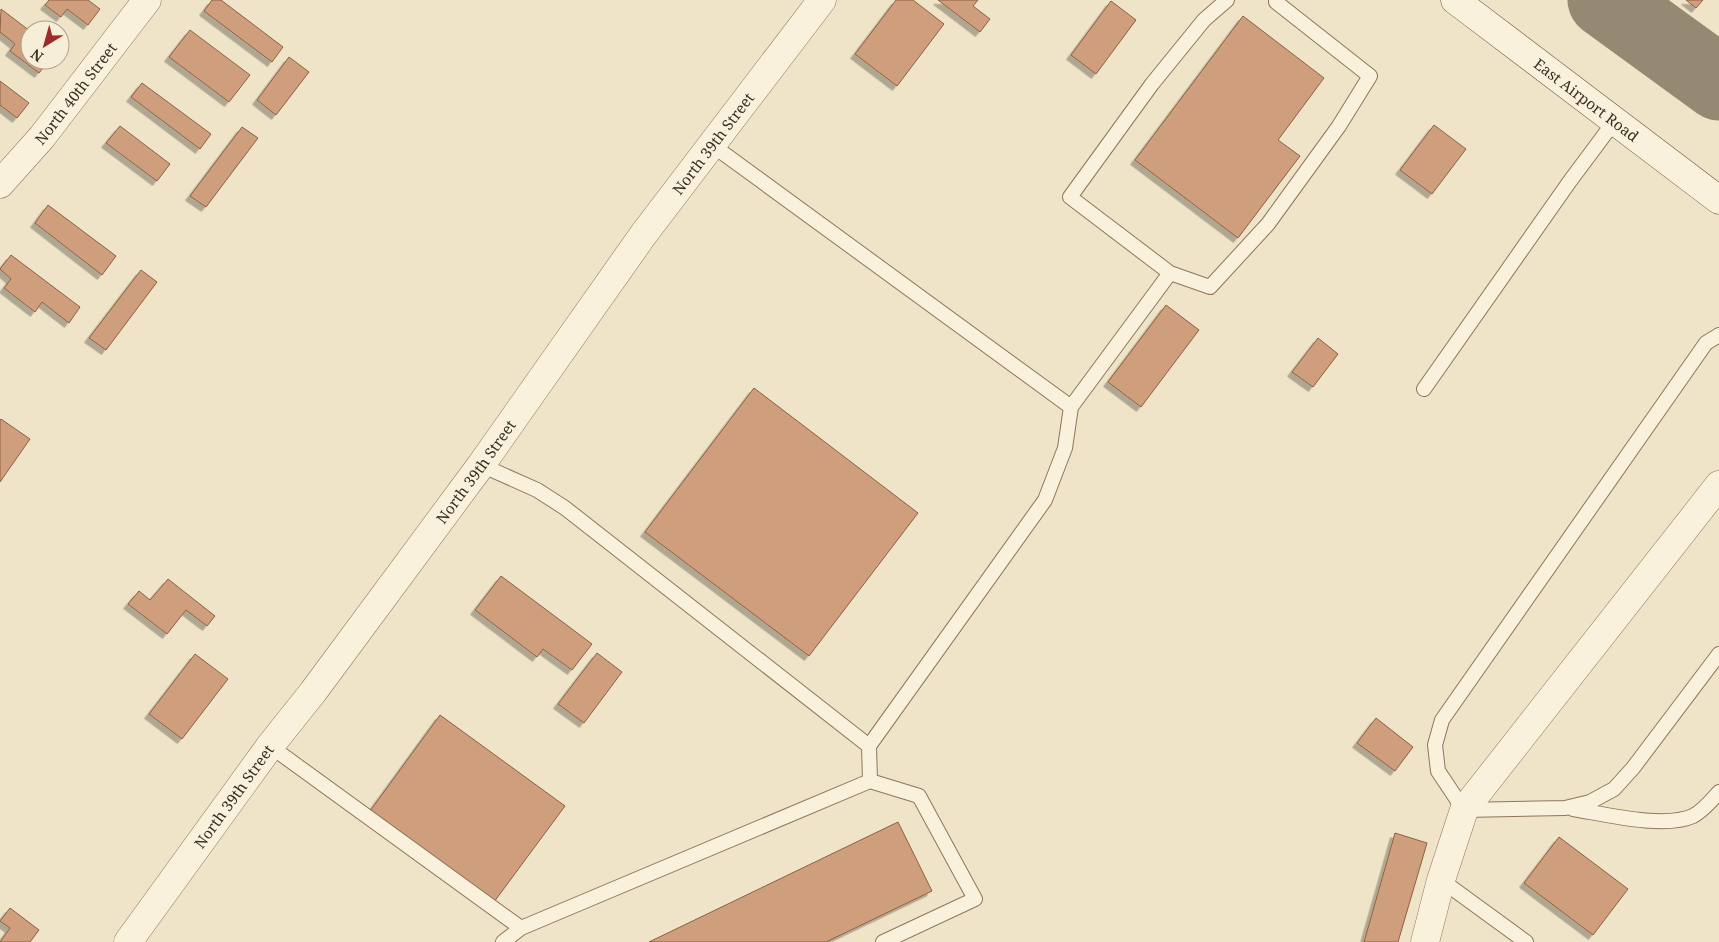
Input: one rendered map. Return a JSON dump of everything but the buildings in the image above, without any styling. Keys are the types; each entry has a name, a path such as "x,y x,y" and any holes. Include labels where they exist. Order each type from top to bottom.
{"street":[{"name":"North 40th Street","path":"0,184 42,137 147,0"},
{"name":"North 39th Street","path":"128,942 270,746 481,465 643,235 822,0"},
{"name":"East Airport Road","path":"1455,0 1719,200"},
{"path":"1425,942 1441,880 1464,810 1719,485"}],"lane":[{"path":"1227,0 1204,20 1152,84 1070,198 1170,273 1210,287 1268,224 1339,126 1370,76 1276,2 1276,0"},
{"path":"1424,389 1564,189 1614,122"},
{"path":"712,145 1071,407"},
{"path":"870,781 868,746 1046,500 1065,448 1071,407 1170,273"},
{"path":"1719,335 1706,343 1442,720 1435,746 1438,771 1464,810 1564,808 1643,821 1676,819 1694,816 1719,792"},
{"path":"481,465 537,490 565,508 868,746"},
{"path":"1564,808 1590,802 1614,790 1633,768 1719,654"},
{"path":"270,746 521,928"},
{"path":"503,942 521,928 870,781 919,796 975,899 883,942"},
{"path":"1441,880 1526,942"}],"taxiway":[{"path":"1605,0 1719,83"}]}
